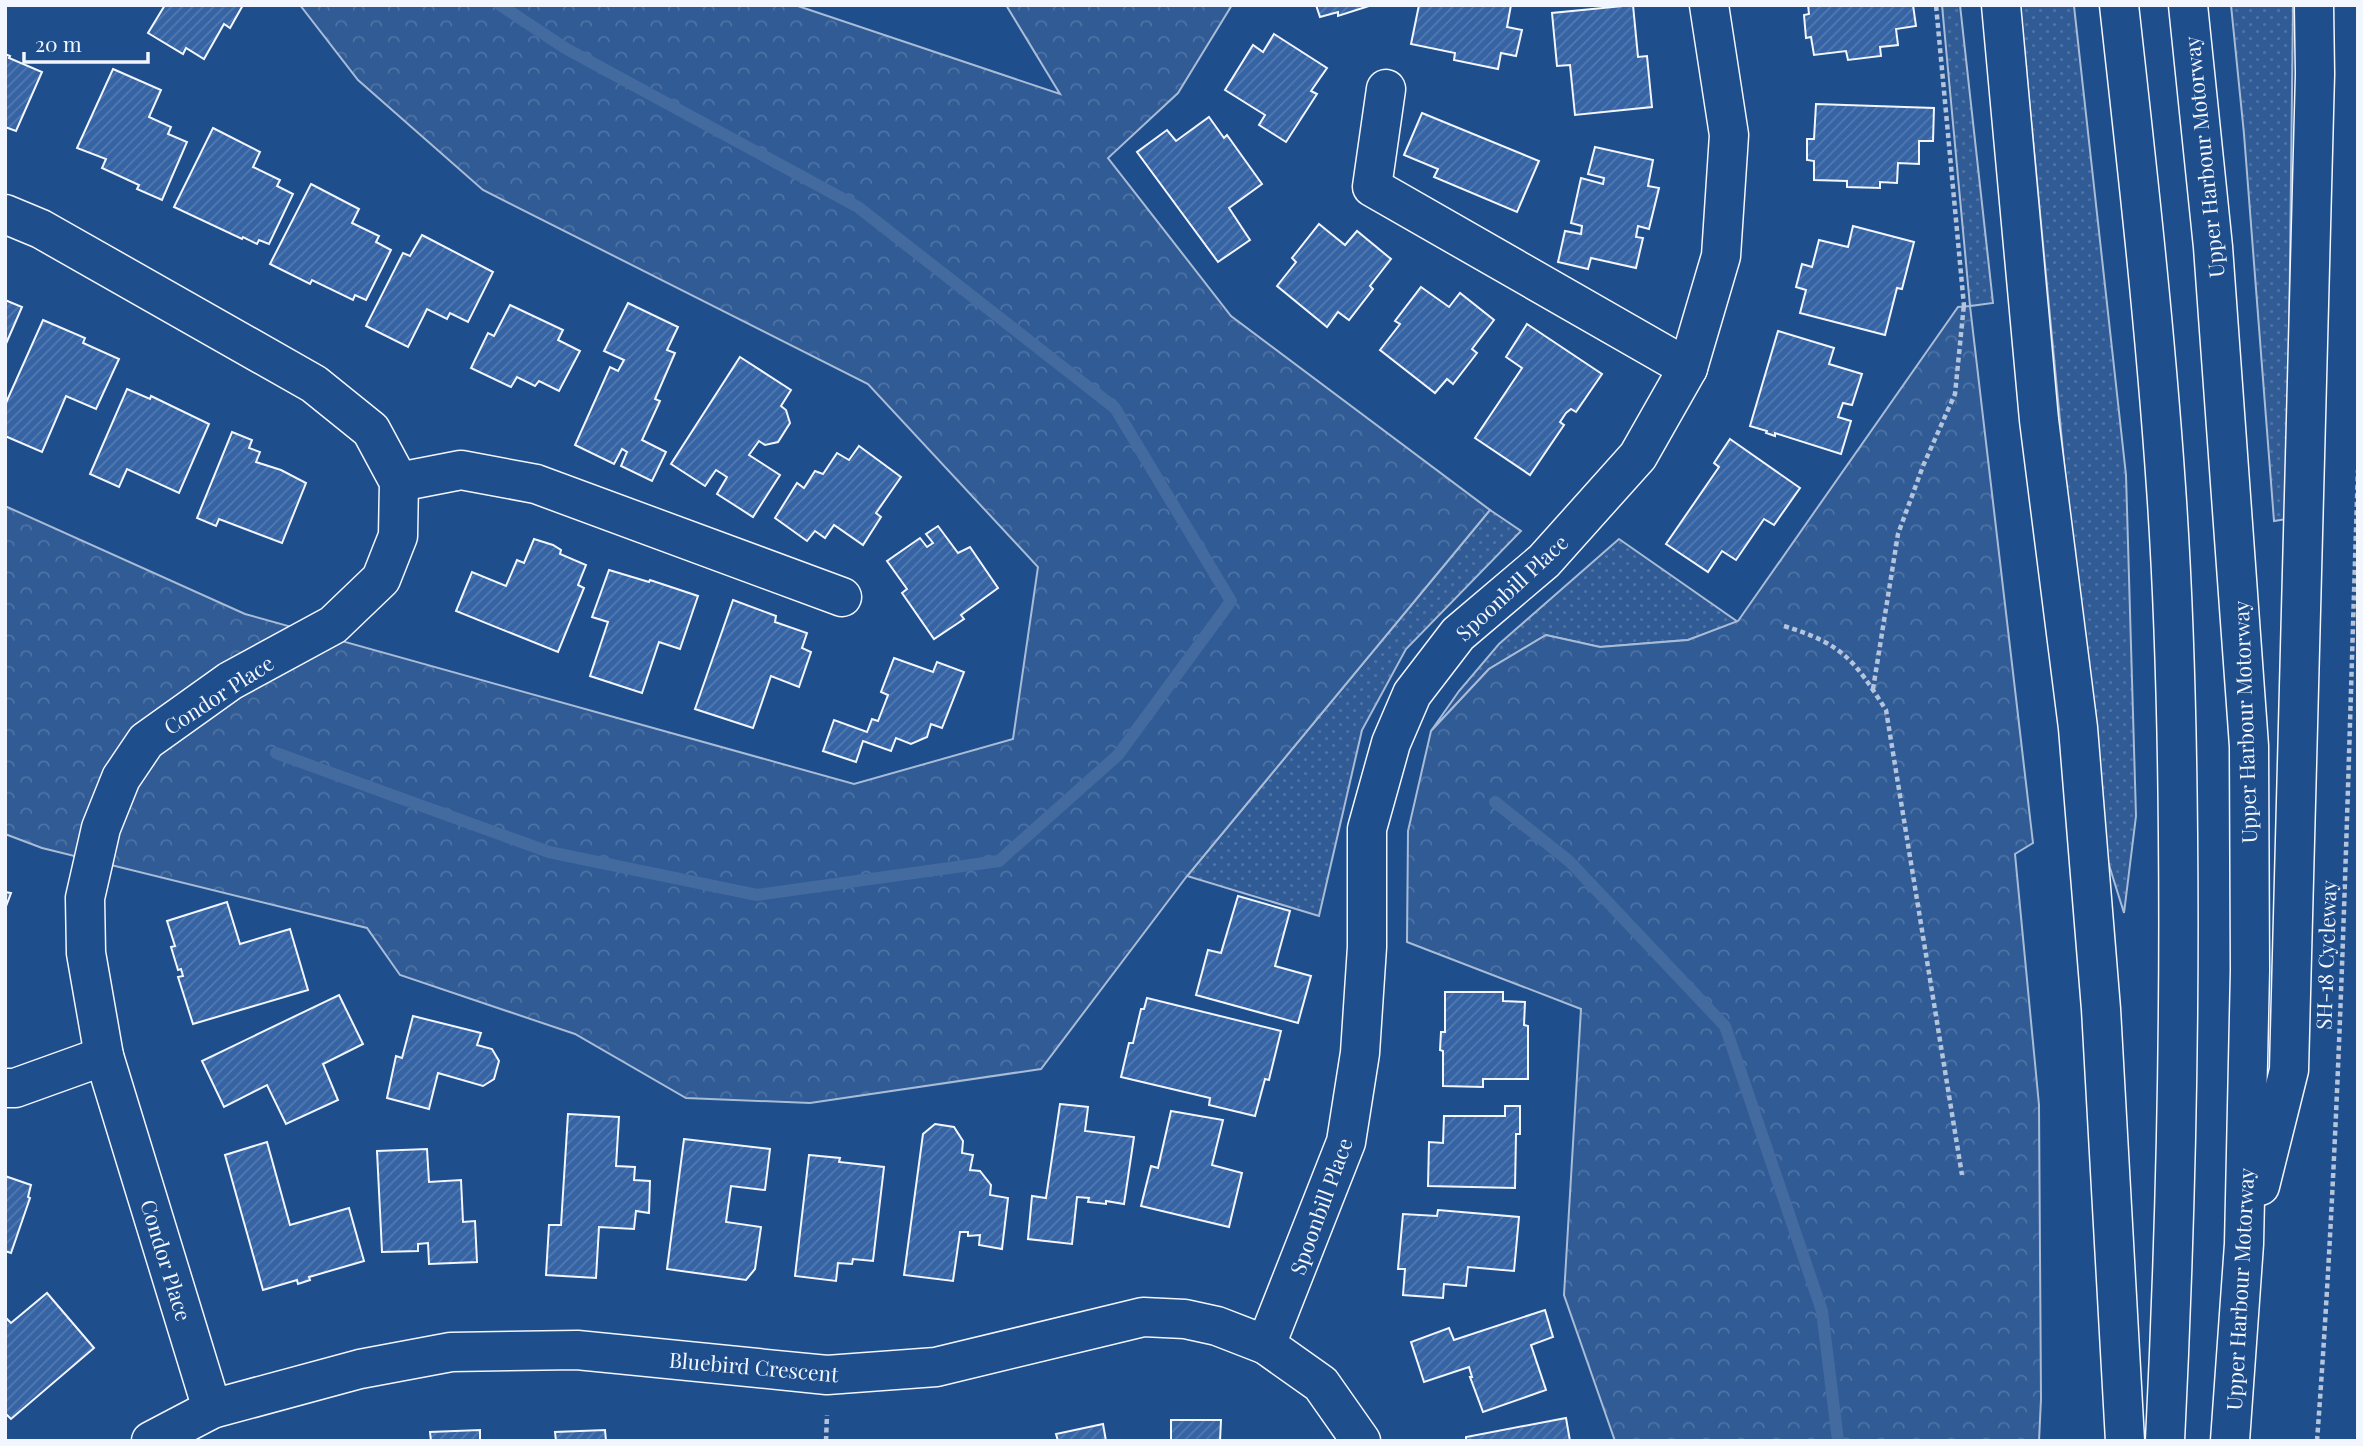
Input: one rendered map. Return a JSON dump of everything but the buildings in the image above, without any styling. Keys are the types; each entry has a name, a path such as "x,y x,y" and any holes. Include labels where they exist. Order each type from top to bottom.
{"main road":[{"name":"Spoonbill Place","path":"1266,1345 1346,1142 1360,1052 1367,947 1367,829 1391,743 1412,694 1458,635 1544,561 1638,456 1688,368 1721,256 1729,135 1709,5"},
{"path":"2001,5 2039,420 2078,728 2101,1009 2125,1441"},
{"path":"2119,5 2145,240 2166,489 2177,724 2179,963 2176,1157 2165,1441"},
{"name":"Upper Harbour Motorway","path":"2188,5 2214,247 2249,746 2250,970 2244,1244 2230,1441"},
{"path":"2241,1258 2289,1070 2315,74 2314,5"},
{"path":"1386,89 1372,187 1688,368"},
{"path":"5,214 41,229 314,384 370,430 399,482 461,470 536,484 842,597"},
{"name":"Condor Place","path":"212,1409 104,1056 86,953 85,898 101,828 121,778 146,741 230,681 333,625 381,579 398,536 399,482"},
{"path":"5,1088 15,1088 104,1056"},
{"name":"Bluebird Crescent","path":"151,1441 212,1409 360,1369 450,1352 578,1350 827,1375 936,1367 1143,1317 1185,1319 1217,1326 1266,1345 1321,1384 1361,1441"}],"path":[{"path":"1872,689 1898,534 1923,466 1955,394 1964,305 1937,5"},
{"name":"SH-18 Cycleway","path":"2317,1441 2325,1327 2343,925 2358,470"},
{"path":"1784,626 1812,634 1831,644 1857,665 1886,710 1962,1175"},
{"path":"826,1441 827,1414"}],"green space":[{"path":"300,5 795,5 1060,94 1006,5 1232,5 1178,93 1108,158 1231,316 1490,510 1187,876 1041,1069 810,1103 686,1098 575,1034 400,975 367,928 42,848 5,834 5,506 245,614 854,784 1013,739 1038,567 868,384 483,190 358,80"},
{"path":"1942,5 1960,5 1993,303 1970,306"},
{"path":"2020,5 2074,6 2126,475 2136,816 2124,913 2100,836"},
{"path":"2231,5 2293,5 2287,519 2274,521 2244,134"},
{"path":"1970,306 2033,843 2015,854 2039,1105 2039,1441 1615,1441 1564,1295 1581,1009 1407,942 1408,831 1431,731 1489,669 1546,635 1600,647 1688,640 1738,621 1958,307"},
{"path":"1490,510 1521,531 1406,649 1362,730 1319,916 1187,876"},
{"path":"1619,539 1738,622 1688,640 1600,647 1546,635 1489,669 1431,731 1459,691 1499,644"}],"waterway":[{"path":"276,753 549,852 757,895 999,861 1118,755 1231,601 1115,408 858,207 565,48 500,5"},
{"path":"1495,802 1569,861 1725,1026 1822,1311 1838,1441"}]}
